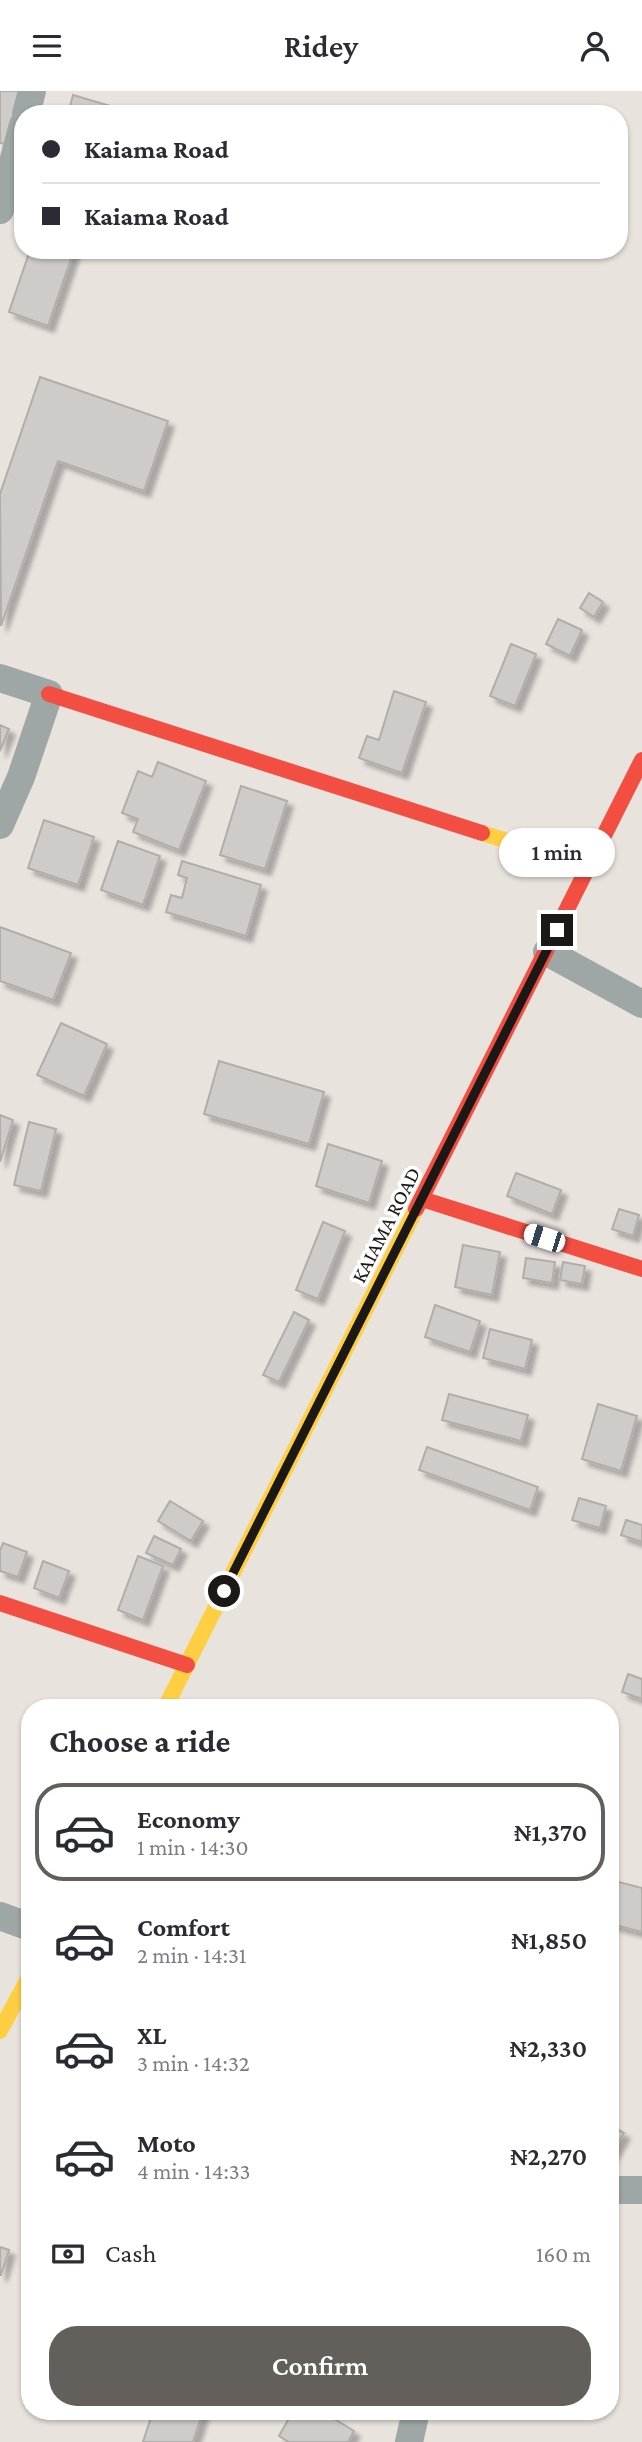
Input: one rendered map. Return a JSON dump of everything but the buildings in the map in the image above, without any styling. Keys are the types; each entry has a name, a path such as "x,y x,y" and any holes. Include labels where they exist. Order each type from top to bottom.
{"main road":[{"path":"48,694 589,867"},
{"name":"KAIAMA ROAD","path":"170,1699 642,760"},
{"path":"422,1199 642,1269"},
{"path":"0,1603 187,1665"},
{"path":"0,2031 21,1992"}],"street":[{"path":"0,211 14,159"},
{"path":"0,678 48,694 21,777 0,825"},
{"path":"547,952 642,1004"},
{"path":"416,2420 417,2441"}],"traffic: slow":[{"path":"482,833 589,867"},
{"path":"170,1699 416,1209"},
{"path":"0,2031 21,1992"}],"traffic: jam":[{"path":"49,694 482,833"},
{"path":"416,1209 642,760"},
{"path":"422,1199 642,1269"},
{"path":"0,1603 187,1665"}],"route":[{"path":"224,1591 557,930"}]}
